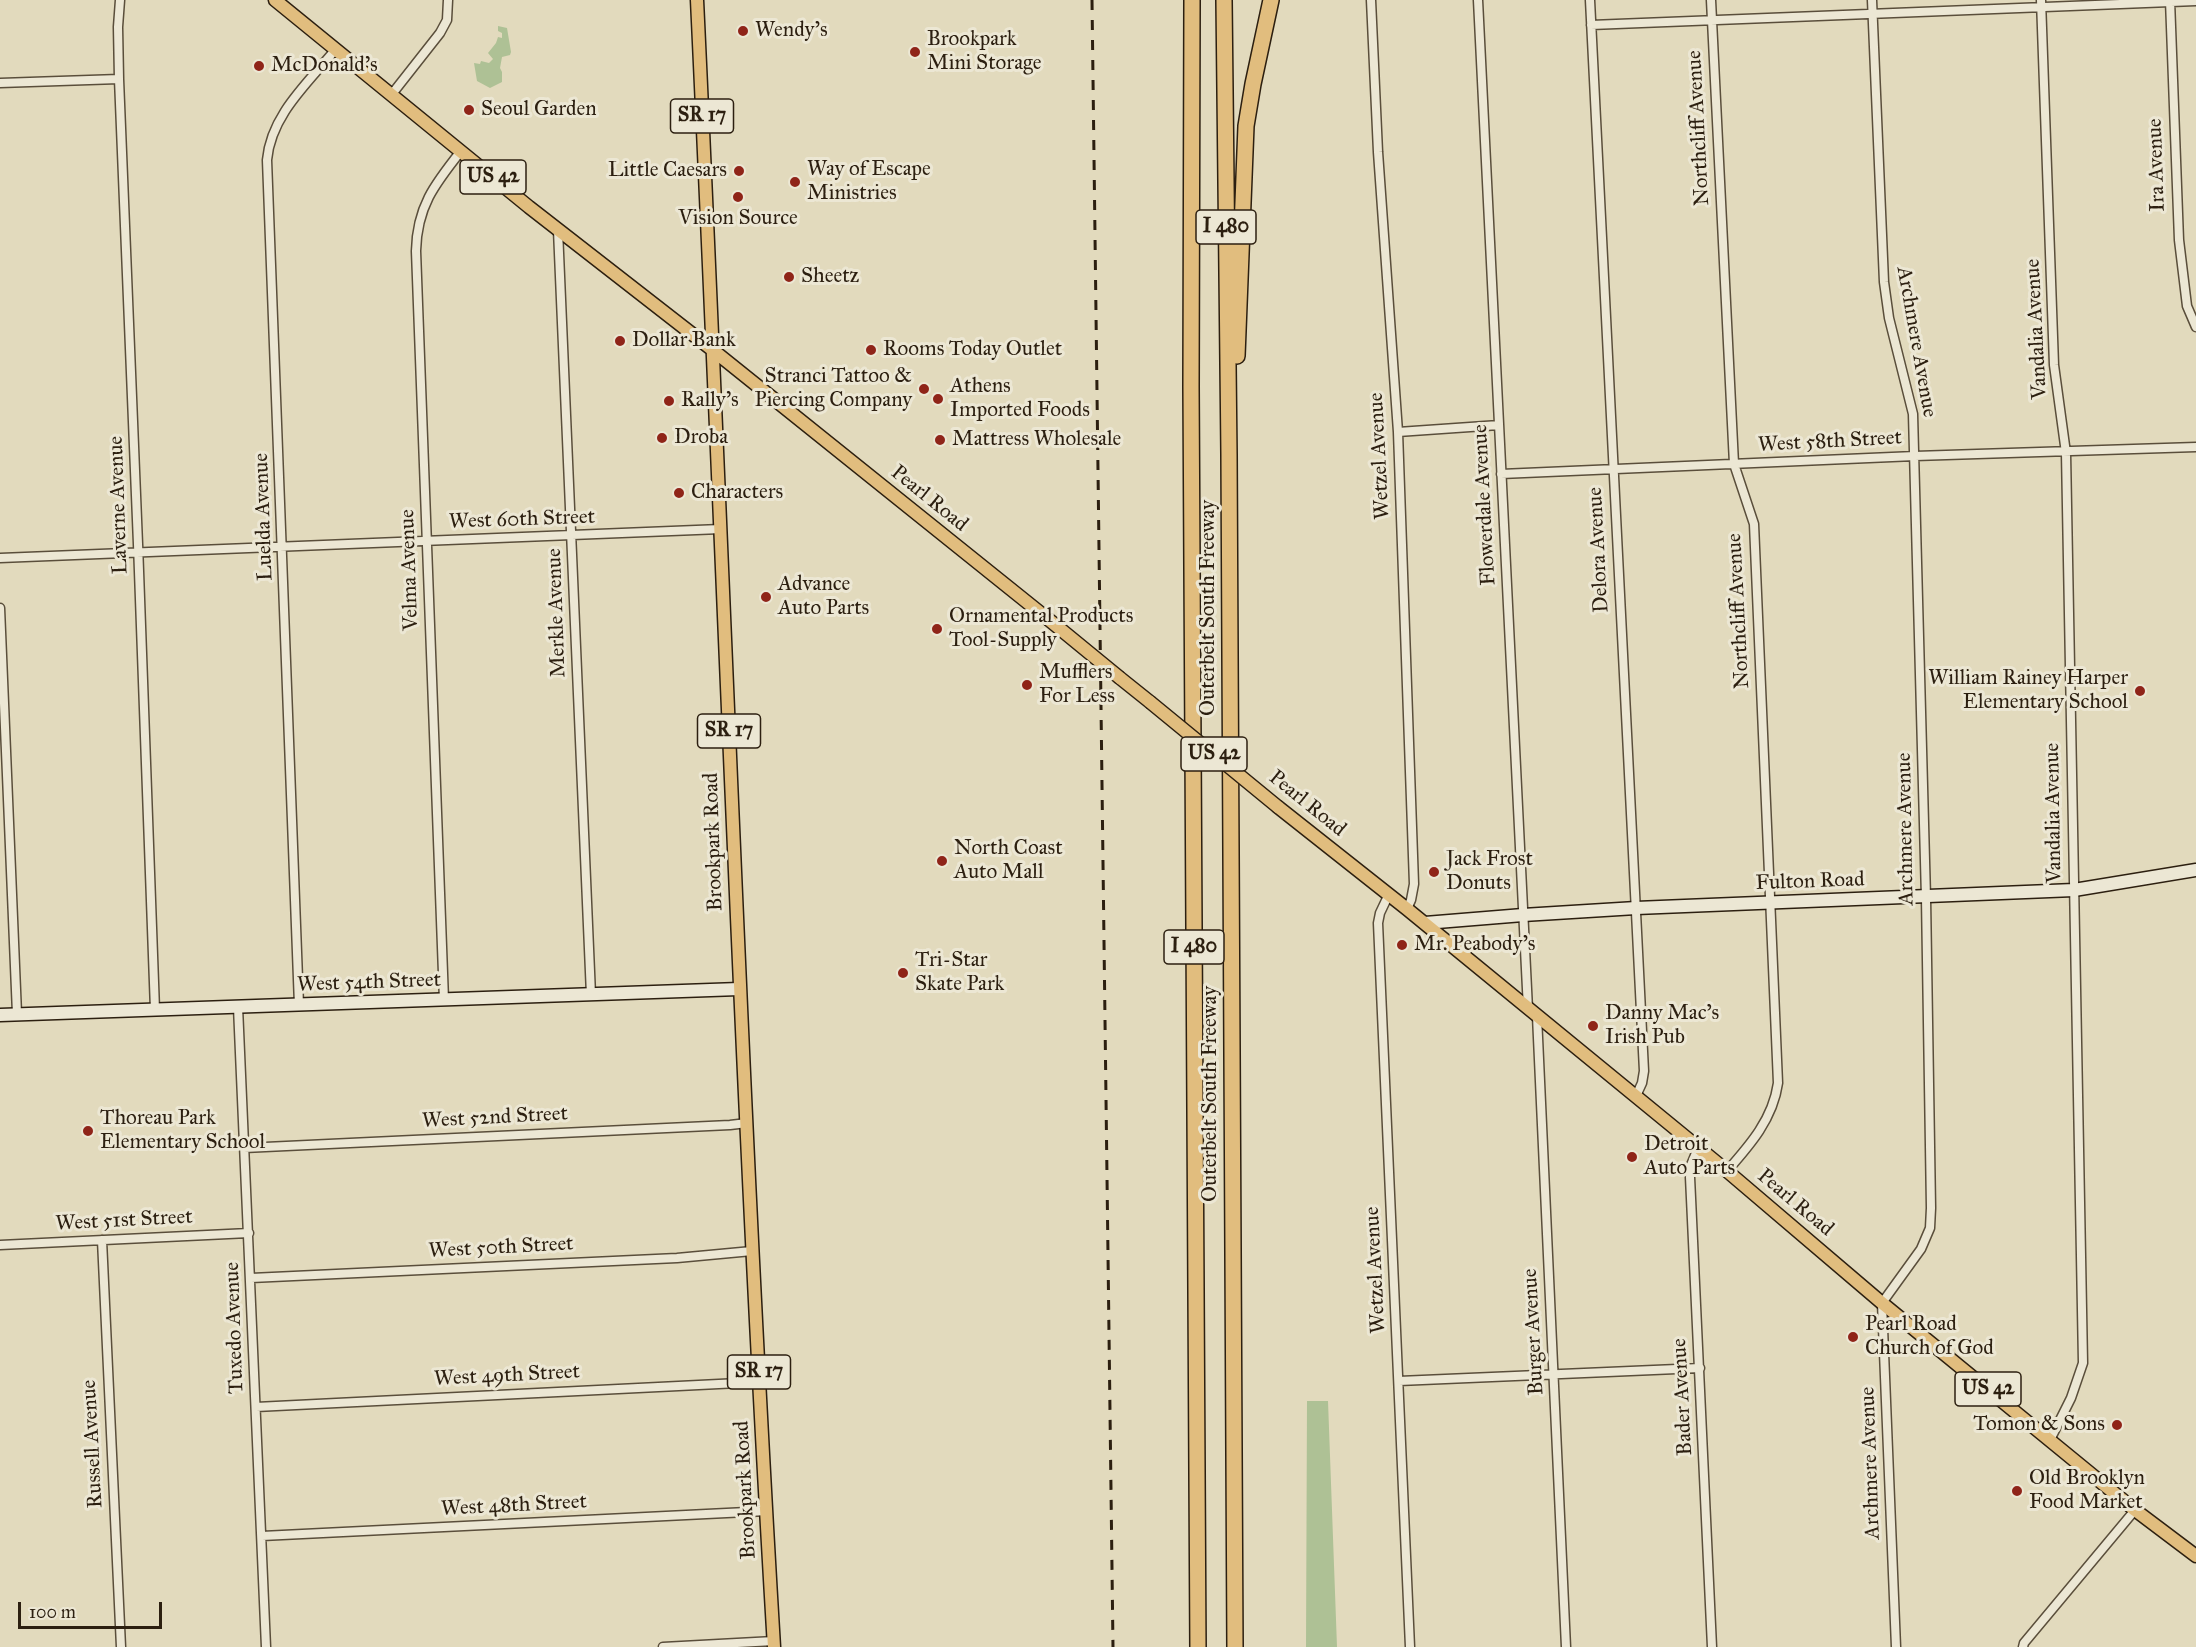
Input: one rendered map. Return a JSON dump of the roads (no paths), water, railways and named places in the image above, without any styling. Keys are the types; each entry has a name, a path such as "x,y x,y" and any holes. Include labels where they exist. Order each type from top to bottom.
{"highway":[{"name":"Outerbelt South Freeway","path":"1192,0 1191,386 1198,1647"},
{"name":"Outerbelt South Freeway","path":"1224,0 1229,454 1235,1647"},
{"path":"1229,454 1240,318 1242,193 1246,126 1271,0"},
{"path":"1191,1647 1197,1584"}],"main road":[{"name":"Brookpark Road","path":"697,0 722,529 739,989 774,1644"},
{"name":"Pearl Road","path":"277,1 558,230 714,351 1425,923 1727,1171 1882,1303 2135,1510 2196,1556"},
{"name":"Fulton Road","path":"1425,923 1636,908 1926,898 2074,890 2196,870"},
{"name":"West 54th Street","path":"0,1015 739,989"}],"street":[{"name":"Laverne Avenue","path":"120,0 117,27 155,1010"},
{"path":"392,94 440,33 447,20 448,0"},
{"name":"Wetzel Avenue","path":"1371,0 1378,152 1398,432 1414,884 1407,909"},
{"name":"Flowerdale Avenue","path":"1478,0 1523,915 1532,1013"},
{"name":"Delora Avenue","path":"1590,0 1644,1071 1636,1096"},
{"name":"Northcliff Avenue","path":"1711,0 1734,464 1754,524 1778,1083 1777,1093 1762,1129 1727,1171"},
{"name":"Archmere Avenue","path":"1872,0 1884,282 1889,318 1913,414 1926,898 1930,1228 1921,1249 1882,1303 1896,1647"},
{"name":"Ira Avenue","path":"2170,1 2179,240 2187,306 2196,327"},
{"path":"1591,25 2041,3 2196,1"},
{"name":"Vandalia Avenue","path":"2041,3 2054,365 2066,453 2083,1363 2071,1398 2050,1440"},
{"name":"Luelda Avenue","path":"299,1005 268,154 279,120 335,50"},
{"path":"0,83 119,79"},
{"name":"Velma Avenue","path":"444,1000 417,233 426,200 461,151"},
{"name":"Merkle Avenue","path":"558,230 591,994"},
{"path":"1398,432 1499,425"},
{"name":"West 58th Street","path":"1501,474 1915,456 2066,453 2196,447"},
{"name":"West 60th Street","path":"0,558 722,529"},
{"path":"0,608 17,1014"},
{"name":"Wetzel Avenue","path":"1389,894 1378,923 1410,1647"},
{"name":"Tuxedo Avenue","path":"238,1007 266,1647"},
{"name":"Burger Avenue","path":"1532,1013 1554,1374 1566,1647"},
{"name":"West 52nd Street","path":"244,1148 747,1123"},
{"name":"Bader Avenue","path":"1698,1148 1691,1165 1690,1177 1712,1647"},
{"name":"West 51st Street","path":"0,1245 249,1233"},
{"name":"Russell Avenue","path":"102,1240 121,1647"},
{"name":"West 50th Street","path":"251,1278 676,1258 752,1251"},
{"path":"1399,1381 1700,1368"},
{"name":"West 49th Street","path":"256,1407 759,1382"},
{"path":"2023,1647 2135,1510"},
{"name":"West 48th Street","path":"262,1536 767,1511"},
{"path":"663,1647 774,1644"}],"railway":[{"path":"1092,0 1113,1647"}],"place":[{"name":"Wendy's","path":"743,31"},
{"name":"Brookpark Mini Storage","path":"915,52"},
{"name":"McDonald's","path":"259,66"},
{"name":"Seoul Garden","path":"469,110"},
{"name":"Little Caesars","path":"739,171"},
{"name":"Way of Escape Ministries","path":"795,182"},
{"name":"Vision Source","path":"738,197"},
{"name":"Sheetz","path":"789,277"},
{"name":"Dollar Bank","path":"620,341"},
{"name":"Rooms Today Outlet","path":"871,350"},
{"name":"Stranci Tattoo & Piercing Company","path":"924,389"},
{"name":"Athens Imported Foods","path":"938,399"},
{"name":"Rally's","path":"669,401"},
{"name":"Droba","path":"662,438"},
{"name":"Mattress Wholesale","path":"940,440"},
{"name":"Characters","path":"679,493"},
{"name":"Advance Auto Parts","path":"766,597"},
{"name":"Ornamental Products Tool-Supply","path":"937,629"},
{"name":"Mufflers For Less","path":"1027,685"},
{"name":"William Rainey Harper Elementary School","path":"2140,691"},
{"name":"North Coast Auto Mall","path":"942,861"},
{"name":"Jack Frost Donuts","path":"1434,872"},
{"name":"Mr. Peabody's","path":"1402,945"},
{"name":"Tri-Star Skate Park","path":"903,973"},
{"name":"Danny Mac's Irish Pub","path":"1593,1026"},
{"name":"Thoreau Park Elementary School","path":"88,1131"},
{"name":"Detroit Auto Parts","path":"1632,1157"},
{"name":"Pearl Road Church of God","path":"1853,1337"},
{"name":"Tomon & Sons","path":"2117,1425"},
{"name":"Old Brooklyn Food Market","path":"2017,1491"}]}
